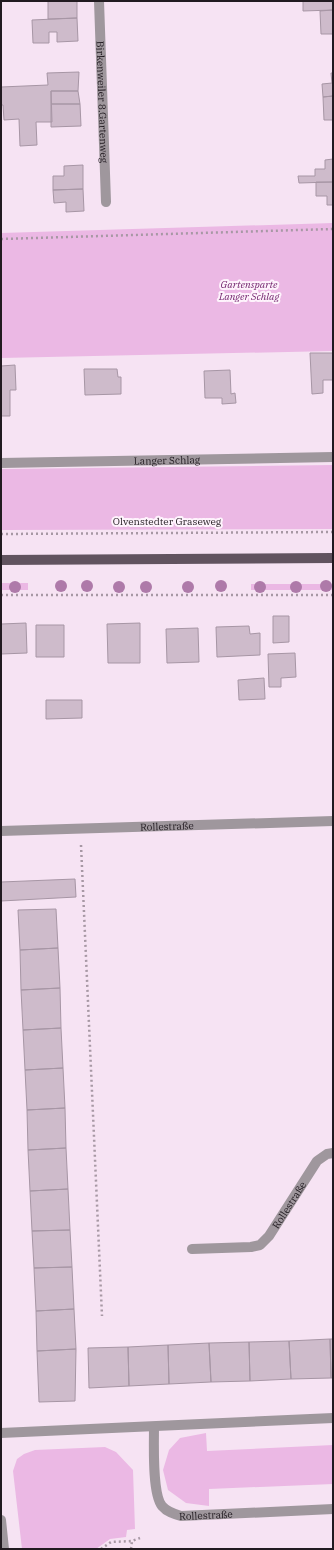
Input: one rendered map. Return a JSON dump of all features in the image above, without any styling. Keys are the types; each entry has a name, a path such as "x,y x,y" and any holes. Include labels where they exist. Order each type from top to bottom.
{"main road":[{"path":"1,560 333,558"}],"street":[{"name":"Birkenweiler 8.Gartenweg","path":"99,1 106,202"},
{"name":"Langer Schlag","path":"1,463 333,457"},
{"name":"Rollestraße","path":"1,831 333,821"},
{"name":"Rollestraße","path":"192,1249 251,1248 260,1245 268,1236 317,1161 324,1155 333,1153"},
{"path":"1,1433 333,1418"},
{"name":"Rollestraße","path":"154,1427 156,1492 162,1505 169,1512 181,1516 333,1509"},
{"path":"1,1520 4,1549"}],"path":[{"path":"1,239 333,229"},
{"name":"Olvenstedter Graseweg","path":"1,534 333,532"},
{"path":"1,595 333,595"},
{"path":"81,844 102,1316"},
{"path":"101,1549 111,1542 132,1542 140,1538"},
{"path":"131,1549 132,1542"}],"green space":[{"name":"Gartensparte Langer Schlag","path":"333,223 333,351 1,358 1,233"},
{"path":"333,465 333,529 1,530 1,469"},
{"path":"1,583 28,583 28,590 1,590"},
{"path":"251,584 333,584 333,590 251,590"},
{"path":"206,1433 207,1451 333,1445 333,1484 209,1489 209,1506 186,1503 168,1490 163,1470 169,1450 180,1438"},
{"path":"105,1447 116,1452 133,1470 135,1529 127,1530 126,1537 110,1539 96,1549 22,1549 13,1471 17,1459 24,1454 35,1450"}],"building":[{"path":"48,1 77,1 77,18 48,19"},
{"path":"303,1 333,1 333,10 303,11"},
{"path":"333,10 333,34 321,34 320,11"},
{"path":"77,18 78,41 57,42 57,32 49,32 49,43 33,43 32,20"},
{"path":"79,72 78,91 51,91 52,122 36,122 37,145 20,146 19,119 4,120 3,105 1,105 1,87 48,85 47,73"},
{"path":"331,73 333,73 333,96 323,97 322,84 332,83"},
{"path":"51,91 78,91 80,104 51,104"},
{"path":"333,96 333,120 324,120 323,97"},
{"path":"51,104 80,104 81,126 51,127"},
{"path":"333,159 333,182 299,183 298,176 315,176 315,169 325,169 325,160"},
{"path":"83,165 83,189 53,190 53,176 64,176 64,166"},
{"path":"316,182 333,182 333,205 327,205 327,196 316,196"},
{"path":"83,189 84,211 66,212 66,202 54,203 53,190"},
{"path":"310,353 333,353 333,380 323,380 323,393 312,394"},
{"path":"15,365 16,390 10,390 10,416 1,416 1,366"},
{"path":"84,369 117,369 118,377 121,377 121,394 85,395"},
{"path":"230,370 231,394 235,393 236,403 222,404 222,398 205,398 204,371"},
{"path":"273,616 289,616 289,642 273,643"},
{"path":"26,623 27,653 1,654 1,624"},
{"path":"140,623 140,663 108,663 107,624"},
{"path":"36,625 64,625 64,657 36,657"},
{"path":"249,626 250,634 260,633 260,655 217,657 216,627"},
{"path":"198,628 199,662 167,663 166,629"},
{"path":"295,653 296,677 281,678 281,687 269,687 268,654"},
{"path":"264,678 265,699 239,700 238,680"},
{"path":"46,700 82,700 82,718 46,719"},
{"path":"75,879 76,897 1,901 1,882"},
{"path":"56,909 58,948 20,950 18,910"},
{"path":"58,948 60,988 21,990 20,950"},
{"path":"60,988 61,1028 23,1030 21,990"},
{"path":"61,1028 63,1068 25,1070 23,1030"},
{"path":"63,1068 65,1108 27,1110 25,1070"},
{"path":"65,1108 66,1148 28,1150 27,1110"},
{"path":"66,1148 68,1189 30,1191 28,1150"},
{"path":"68,1189 70,1230 32,1231 30,1191"},
{"path":"70,1230 72,1267 34,1268 32,1231"},
{"path":"72,1267 74,1309 36,1311 34,1268"},
{"path":"74,1309 76,1349 37,1351 36,1311"},
{"path":"330,1339 333,1339 333,1378 331,1378"},
{"path":"330,1339 331,1378 291,1379 289,1341"},
{"path":"289,1341 291,1379 250,1381 249,1342"},
{"path":"249,1342 250,1381 211,1382 209,1343"},
{"path":"209,1343 211,1382 169,1384 168,1345"},
{"path":"168,1345 169,1384 129,1386 128,1347"},
{"path":"128,1347 129,1386 89,1388 88,1348"},
{"path":"76,1349 75,1401 39,1402 37,1351"}]}
